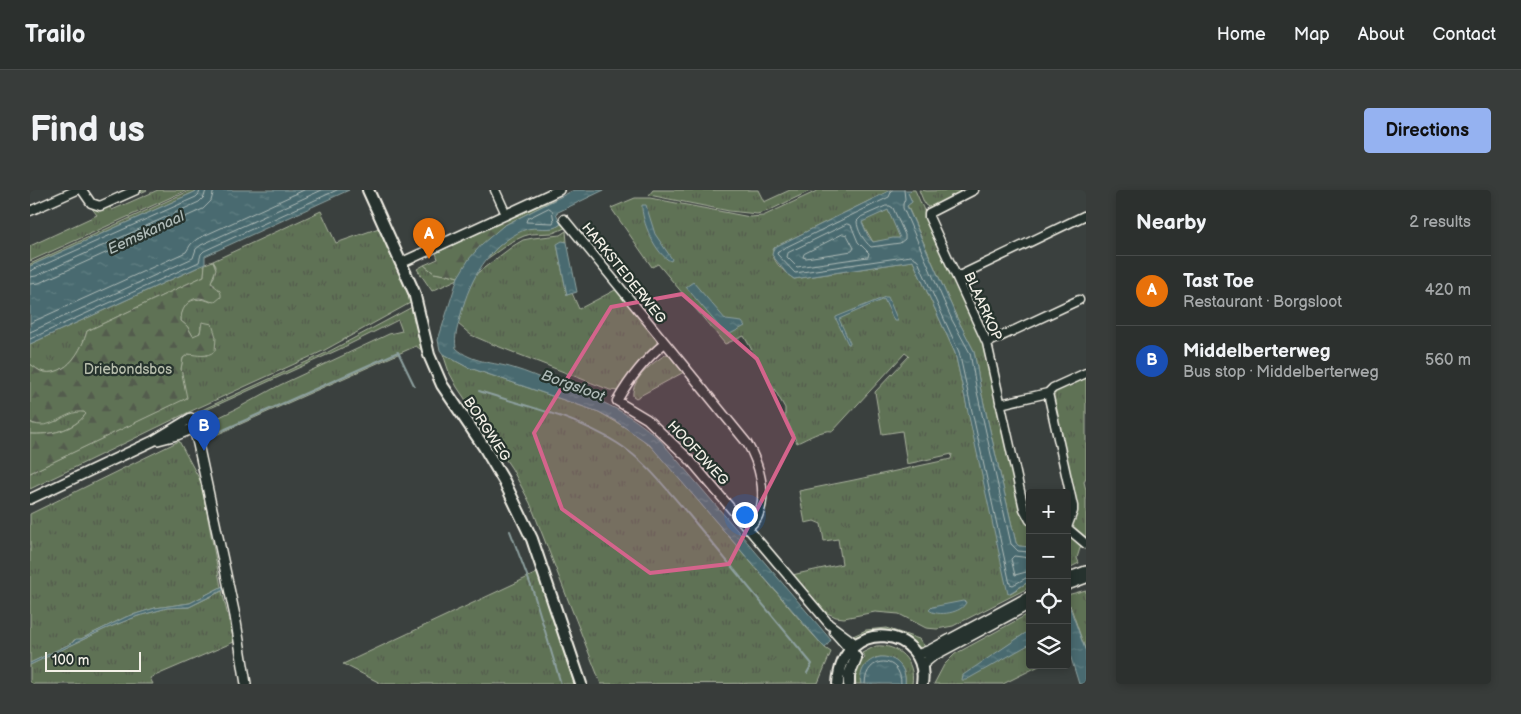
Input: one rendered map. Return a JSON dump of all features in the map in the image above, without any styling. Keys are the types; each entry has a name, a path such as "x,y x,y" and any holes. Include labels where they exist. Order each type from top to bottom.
{"main road":[{"name":"BORGWEG","path":"368,190 417,300 429,355 442,385 504,480 532,539 581,684"},
{"path":"838,684 840,669 853,649 872,637 889,637 904,643 914,656 921,666 922,684"},
{"path":"843,684 845,670 853,649"},
{"path":"849,684 849,676 856,658 853,649"},
{"path":"914,656 917,684"}],"street":[{"path":"30,211 64,192 77,190"},
{"path":"82,190 92,203 100,206 136,190"},
{"path":"495,190 506,214"},
{"path":"401,263 558,190"},
{"name":"BLAARKOP","path":"974,190 929,213 929,217 987,343 1026,513"},
{"path":"957,277 1086,215"},
{"name":"HARKSTEDERWEG","path":"564,219 742,436 754,455 761,487 761,504 756,519 748,528"},
{"path":"987,343 1079,300"},
{"name":"HARKSTEDERWEG","path":"618,401 634,372 649,355 665,342"},
{"path":"1000,404 1048,393 1053,388 1086,373"},
{"path":"1048,393 1069,489"},
{"name":"HOOFDWEG","path":"618,401 647,419 690,460 829,624 853,649"},
{"path":"30,499 153,441 191,418 235,616 246,684"},
{"path":"153,441 165,439 194,428"},
{"path":"1071,497 1073,511 1071,516"},
{"path":"1071,531 1086,544"},
{"path":"1071,577 1086,571"},
{"path":"1071,584 1086,578"},
{"path":"914,656 930,650 1026,598"},
{"path":"921,666 933,656 1026,606"}],"highlighted area":[{"path":"682,294 757,359 794,438 729,564 650,573 562,509 534,433 611,307"}],"green space":[{"path":"140,190 147,190 110,207 112,210 158,190 187,190 30,261 30,246 97,215 90,206"},
{"path":"191,190 199,190 30,266 30,264"},
{"path":"653,190 758,190 764,202 790,190 812,190 768,211 757,214 729,211 649,195"},
{"path":"819,190 891,190 775,247 773,250 774,258 783,270 794,279 913,261 955,353 1009,594 1026,583 1026,589 953,626 937,629 926,628 899,614 875,612 844,618 836,617 827,613 792,575 842,564 838,539 824,541 821,524 814,521 805,523 799,491 951,459 952,454 907,464 902,431 882,434 875,392 909,356 905,353 833,431 819,433 797,443 785,416 785,408 744,336 725,344 658,264 652,267 611,208 635,198 650,198 750,217 763,216"},
{"path":"911,190 915,190 984,346 1021,513 1026,519 1026,547 1019,546 1016,543 981,391 974,351 957,318 907,205 912,202 908,193"},
{"path":"919,190 967,190 930,208 925,205"},
{"path":"556,199 503,226 458,277 434,273 424,265 438,259 436,253 507,219"},
{"path":"888,210 901,238 873,242 862,221"},
{"path":"321,211 336,243 379,228 405,280 412,302 323,351 189,412 30,489 30,473 186,398 181,369 183,358 188,354 207,355 201,326 198,335 193,336 187,326 181,321 181,314 186,305 194,300 199,299 211,302 215,286 211,281 214,277 216,266 213,261"},
{"path":"561,224 565,228 553,233 524,236 511,242 484,261 504,242 521,230 527,228 553,228"},
{"path":"566,231 567,242 558,244 558,249 567,295 572,293 579,309 617,289 656,338 657,344 631,371 618,391 610,390 492,344 471,335 458,324 465,298 476,274 523,240 560,235"},
{"name":"Driebondsbos","path":"213,261 216,269 211,282 219,290 221,297 215,302 199,298 191,300 183,309 181,317 181,321 187,326 193,336 200,333 202,322 212,324 216,337 215,351 212,353 202,356 188,354 183,358 181,369 187,398 30,473 30,434 61,431 81,420 86,414 84,412 77,412 44,425 30,422 30,364 44,372 60,370 77,353 87,331 204,276 205,264"},
{"path":"205,264 204,276 87,331 77,353 60,370 44,372 30,364 30,344"},
{"path":"424,265 434,273 448,274 458,277 458,279 432,291 417,269"},
{"path":"414,306 424,352 416,346 200,442 200,433 207,423 280,385 389,334 402,331 398,320 340,349 193,416 193,414 328,352"},
{"path":"669,353 684,372 636,398 633,396 636,383 645,371 657,360"},
{"path":"443,354 467,367 599,412 635,433 655,450 806,627 831,652 818,683 601,684 530,503 512,469 457,387 449,372"},
{"path":"1086,376 1086,477 1084,482 1086,490 1086,537 1072,525 1076,509 1051,395 1053,390"},
{"path":"77,411 85,412 86,414 67,428 53,433 30,434 30,422 33,424 58,421 65,415"},
{"path":"179,441 201,482 221,587 190,603 155,608 126,617 81,639 74,640 72,643 30,663 30,514"},
{"path":"1071,536 1081,545 1077,558 1079,563 1071,567"},
{"path":"539,572 574,684 382,684 343,664"},
{"path":"1086,590 1086,652 1071,608 1071,594"},
{"path":"222,591 234,642 150,678 153,684 30,684 30,665 105,629 138,616 167,608 189,607"},
{"path":"1026,615 1026,633 962,677 1026,646 1026,669 1033,669 1003,684 934,684 944,665 955,654"},
{"path":"886,628 919,639 927,649 918,649 908,642 856,639 851,637 866,630"},
{"path":"876,646 891,648 904,656 911,668 912,684 905,684 904,672 898,663 882,657 875,658 860,679 861,684 854,684 856,669 865,657 862,653"}],"water":[{"name":"Eemskanaal","path":"199,190 349,190 205,256 205,264 30,344 30,266"},
{"path":"574,190 604,190 556,213 561,224 557,227 524,230 512,236 491,254 476,276 465,301 457,331 456,348 469,357 506,366 596,399 622,412 647,429 660,440 831,640 825,648 649,444 599,412 467,367 443,354 440,350 438,340 458,277 469,259 482,244 503,226"},
{"path":"891,190 911,190 908,193 912,202 907,206 957,318 974,351 981,391 1016,543 1019,546 1026,547 1026,583 1008,594 955,353 913,261 794,279 787,274 772,255 775,247","holes":["888,210 900,238 873,242 862,222"]},
{"path":"642,205 646,205 655,234 672,259 671,261 665,258 650,237 642,212"},
{"path":"562,241 567,242 577,292 567,295 557,244"},
{"path":"693,282 726,320 742,322 745,326 730,334 722,330 686,287"},
{"path":"888,297 898,321 894,321 884,299 839,319 850,343 848,344 836,317"},
{"path":"223,586 223,590 189,607 167,608 138,616 105,629 30,665 30,663 72,643 76,639 81,639 126,617 155,608 190,603"},
{"path":"966,602 964,606 949,613 938,613 929,610 932,607"},
{"path":"1071,611 1086,652 1086,684 1079,684 1071,658"},
{"path":"1026,633 1026,646 966,680 962,680 963,675"},
{"path":"886,657 899,664 904,673 905,684 861,684 861,674 864,666 875,658"}],"waterway":[{"path":"221,431 398,352 414,385"},
{"path":"479,391 585,426 628,450 656,476 812,664 807,673"},
{"path":"510,531 533,591 561,684"}],"place":[{"name":"Tast Toe","path":"429,259"},
{"name":"Middelberterweg","path":"204,451"}],"water label":[{"name":"Borgsloot","path":"573,386"}]}
